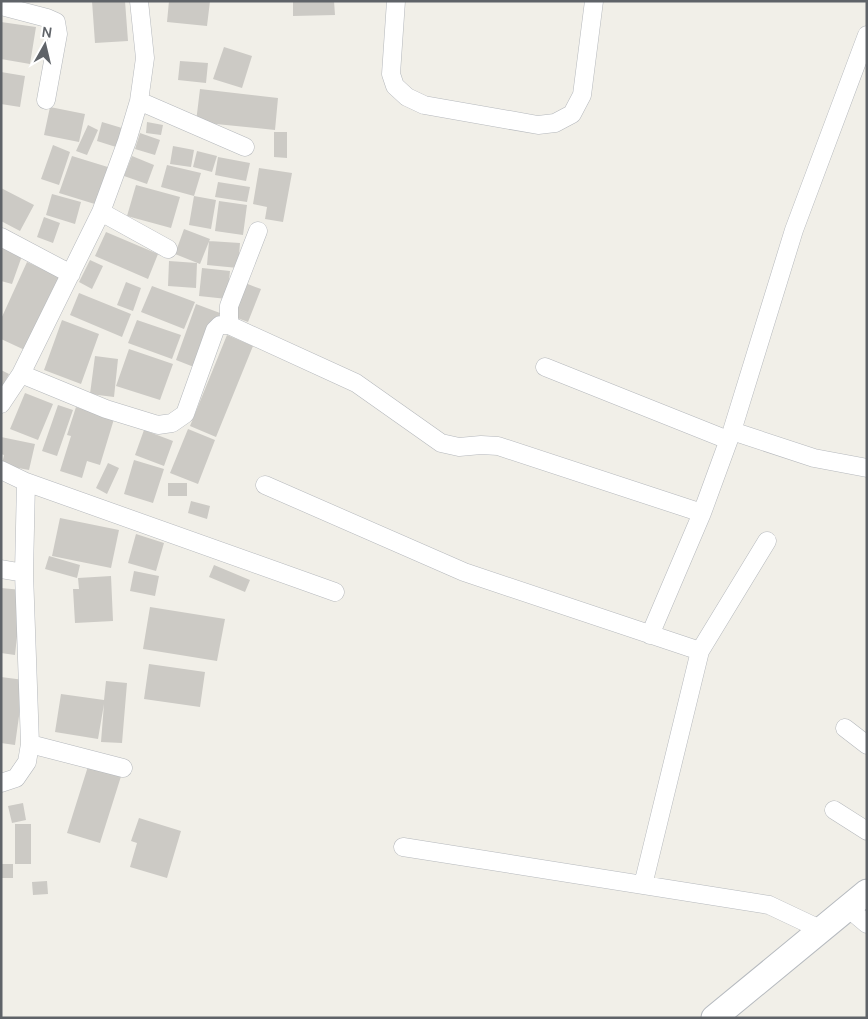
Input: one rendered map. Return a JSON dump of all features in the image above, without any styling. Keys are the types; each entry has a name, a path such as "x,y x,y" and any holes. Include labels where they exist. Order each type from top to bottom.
{"main road":[{"path":"714,1018 867,892"}],"street":[{"path":"1,404 21,374 102,212 127,142 139,101 145,58 140,1"},
{"path":"396,1 391,74 395,86 407,97 424,105 538,125 555,124 572,114 582,96 594,1"},
{"path":"1,6 56,22 58,34 46,100"},
{"path":"650,635 702,513 730,435 794,230 867,35"},
{"path":"139,101 245,148"},
{"path":"102,212 168,249"},
{"path":"229,325 228,306 258,231"},
{"path":"1,237 71,274"},
{"path":"21,374 124,414 158,425 172,423 185,414 215,330 220,325 229,325 356,383 441,443 459,447 498,446 702,513"},
{"path":"545,367 730,435 814,458 867,468"},
{"path":"1,470 26,482 335,592"},
{"path":"1,783 16,778 26,762 30,744 24,573 26,482"},
{"path":"265,485 464,572 700,651"},
{"path":"643,885 700,651 768,541"},
{"path":"1,569 24,573"},
{"path":"845,728 867,745"},
{"path":"30,744 123,768"},
{"path":"834,810 867,831"},
{"path":"403,847 769,905 822,930"},
{"path":"848,908 867,924"}],"building":[{"path":"92,1 125,1 128,41 95,43"},
{"path":"169,1 210,1 207,26 167,22"},
{"path":"293,1 334,1 335,15 293,16"},
{"path":"1,22 36,27 30,64 1,59"},
{"path":"224,47 252,56 242,88 213,79"},
{"path":"180,61 208,63 206,83 178,80"},
{"path":"1,72 25,76 20,107 1,104"},
{"path":"200,89 278,98 275,130 196,122"},
{"path":"50,107 85,114 79,142 44,135"},
{"path":"102,122 122,128 116,147 97,141"},
{"path":"147,122 163,125 161,135 146,133"},
{"path":"88,125 98,130 87,155 76,151"},
{"path":"274,132 287,132 287,158 274,157"},
{"path":"140,133 160,140 155,155 135,149"},
{"path":"53,145 70,152 59,185 41,179"},
{"path":"173,146 194,150 191,167 170,164"},
{"path":"197,151 217,156 212,172 193,167"},
{"path":"72,156 111,168 98,205 59,193"},
{"path":"132,156 154,165 147,184 124,176"},
{"path":"218,157 250,163 246,181 215,175"},
{"path":"167,165 201,173 194,196 161,187"},
{"path":"259,168 292,173 283,222 265,219 267,207 253,204"},
{"path":"218,182 250,187 247,202 215,197"},
{"path":"136,185 180,197 171,228 127,216"},
{"path":"1,188 34,205 20,231 1,221"},
{"path":"52,194 81,202 75,224 46,215"},
{"path":"194,196 216,200 211,229 189,225"},
{"path":"219,201 247,205 243,235 215,231"},
{"path":"44,217 60,223 53,243 37,237"},
{"path":"184,229 210,239 200,264 175,254"},
{"path":"106,232 158,254 148,279 95,256"},
{"path":"209,241 240,243 238,268 207,265"},
{"path":"1,245 23,253 12,284 1,281"},
{"path":"90,260 103,266 92,289 79,282"},
{"path":"169,261 197,263 196,288 168,286"},
{"path":"27,262 62,278 29,352 1,339 1,319"},
{"path":"202,268 230,271 227,299 199,296"},
{"path":"126,282 141,288 133,311 117,305"},
{"path":"245,283 261,289 248,322 232,316"},
{"path":"152,286 195,302 184,329 141,312"},
{"path":"79,293 131,314 122,337 70,315"},
{"path":"196,304 220,313 199,369 176,360"},
{"path":"62,320 99,334 81,384 44,370"},
{"path":"137,320 181,335 172,359 128,343"},
{"path":"227,335 253,346 216,437 190,426"},
{"path":"129,349 173,364 160,400 116,386"},
{"path":"95,356 118,359 114,397 90,394"},
{"path":"1,370 9,374 3,385 1,384"},
{"path":"25,393 53,404 38,440 10,429"},
{"path":"58,405 73,410 57,456 42,451"},
{"path":"76,407 114,419 100,465 87,461 82,478 60,471 71,436 67,435"},
{"path":"188,429 215,440 198,484 170,473"},
{"path":"144,430 173,441 164,466 135,455"},
{"path":"1,437 35,444 29,470 2,465 4,455 1,454"},
{"path":"134,460 164,469 153,503 124,494"},
{"path":"108,463 119,468 107,494 96,488"},
{"path":"168,483 187,483 187,496 168,496"},
{"path":"191,501 210,506 207,519 188,513"},
{"path":"60,518 119,530 111,568 52,556"},
{"path":"136,534 164,543 156,571 128,563"},
{"path":"49,556 80,565 77,578 45,569"},
{"path":"214,565 250,580 245,592 209,577"},
{"path":"134,571 159,576 155,596 130,591"},
{"path":"111,576 113,621 75,623 73,589 79,589 78,578"},
{"path":"1,588 22,590 15,655 1,653"},
{"path":"150,607 225,619 217,661 143,649"},
{"path":"149,664 205,672 200,707 144,699"},
{"path":"1,677 24,680 15,745 1,743"},
{"path":"106,681 127,683 122,743 101,742 104,704 98,739 55,732 61,694 104,700"},
{"path":"90,760 123,770 100,843 67,833"},
{"path":"23,803 26,820 12,823 8,806"},
{"path":"139,818 181,831 167,878 130,867 137,843 131,841"},
{"path":"15,824 31,824 31,864 15,864"},
{"path":"1,864 13,864 13,878 1,878"},
{"path":"47,881 48,894 33,895 32,882"}]}
